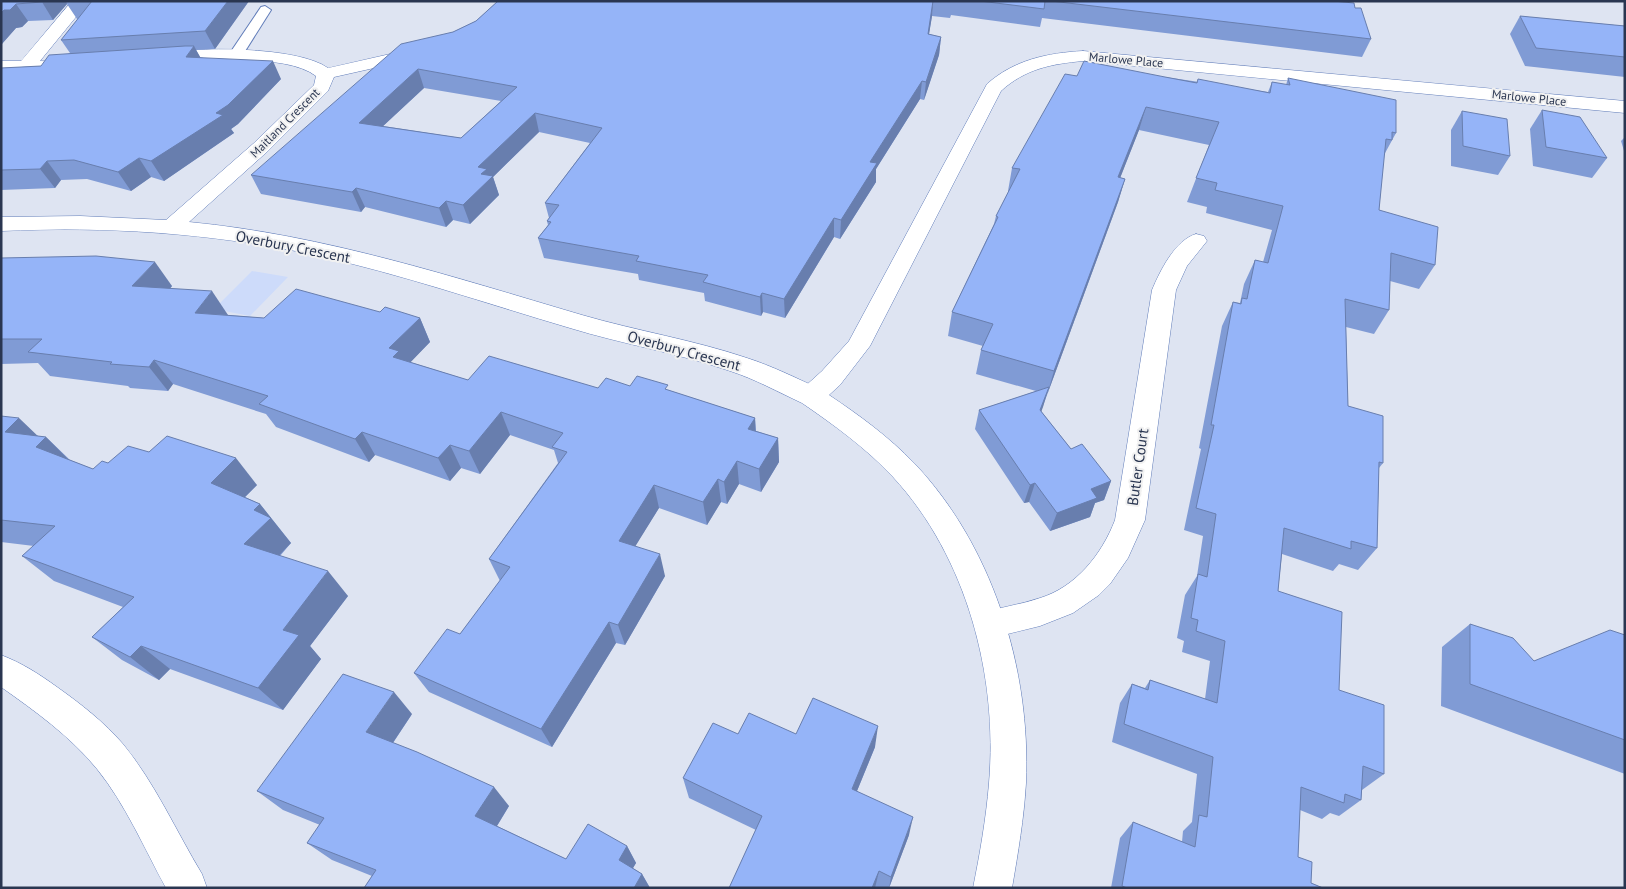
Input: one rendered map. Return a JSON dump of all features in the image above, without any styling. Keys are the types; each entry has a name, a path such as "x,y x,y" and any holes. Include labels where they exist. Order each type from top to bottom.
{"street":[{"path":"25,67 82,1"},
{"path":"325,74 428,50"},
{"name":"Maitland Crescent","path":"149,60 235,56 298,60 315,65 325,74 326,80 322,87 251,156 172,226"},
{"name":"Marlowe Place","path":"811,396 831,378 858,346 993,88 1003,78 1032,63 1065,57 1108,58 1625,107"},
{"path":"1,66 70,65"},
{"name":"Overbury Crescent","path":"1,224 92,222 172,226 282,242 386,266 629,337 694,351 739,365 811,396 864,433 915,482 938,513 975,579 991,624 1004,682 1009,726 1010,767 1006,819 992,888"},
{"name":"Butler Court","path":"991,624 1047,610 1072,597 1093,581 1110,563 1124,540 1130,520 1164,290 1170,272 1181,256 1196,241"},
{"path":"1,670 10,674 65,712 109,756 141,802 188,888"}],"lane":[{"path":"235,56 265,10"}],"shaded area":[{"path":"252,271 288,277 250,316 214,309"}],"building":[{"path":"1,1 43,1 16,4 10,10 4,10 1,13"},
{"path":"92,1 228,1 205,31 61,40"},
{"path":"498,1 933,1 928,34 941,37 926,82 922,81 870,162 877,163 841,220 834,218 784,299 762,293 760,297 703,282 708,275 636,261 639,256 538,238 551,222 547,221 559,205 545,203 602,128 535,113 478,167 487,169 481,174 493,176 463,205 446,201 439,208 356,188 352,192 251,175 401,44 453,32 476,21","holes":["418,69 517,87 461,138 359,123"]},
{"path":"980,1 1045,1 1044,9"},
{"path":"1051,1 1333,1 1354,3 1355,8 1361,8 1371,39"},
{"path":"1520,16 1625,26 1625,57 1536,48"},
{"path":"194,46 186,57 273,61 228,105 216,113 223,115 151,161 139,158 118,172 74,160 47,161 40,169 1,170 1,68 41,66 49,55"},
{"path":"1084,61 1197,83 1198,79 1270,93 1272,82 1290,85 1288,78 1396,100 1396,133 1392,132 1392,140 1386,139 1379,210 1438,227 1435,265 1391,253 1389,310 1345,299 1348,406 1383,416 1383,463 1379,462 1377,548 1351,541 1351,549 1284,528 1278,591 1342,612 1339,690 1384,705 1384,774 1363,766 1361,800 1345,794 1344,803 1301,787 1298,857 1312,862 1311,883 1323,888 1127,888 1122,886 1133,822 1195,847 1199,815 1207,817 1213,757 1124,724 1132,684 1148,690 1150,680 1217,703 1225,641 1196,631 1198,620 1191,618 1198,574 1207,577 1216,514 1196,508 1214,425 1211,425 1233,302 1241,304 1242,298 1247,299 1255,260 1268,263 1283,206 1215,190 1217,183 1196,178 1219,122 1146,107 1118,177 1125,179 1054,371 981,350 993,324 952,312 1020,169 1012,168 1065,74 1077,76"},
{"path":"1542,110 1580,117 1607,158 1546,147"},
{"path":"1462,111 1507,119 1510,156 1463,146"},
{"path":"96,256 155,262 132,286 212,291 195,313 264,318 296,289 380,312 385,307 420,318 389,348 399,351 393,357 468,380 489,356 598,388 606,378 630,386 637,376 668,385 665,389 755,418 748,429 778,438 759,469 737,461 724,482 718,479 703,502 654,485 619,541 660,554 618,625 609,622 541,729 414,673 447,629 460,634 510,567 489,559 567,452 552,447 563,433 501,412 469,451 450,445 438,458 362,432 355,439 259,404 268,396 154,360 149,367 110,364 112,362 28,352 42,339 1,339 1,258"},
{"path":"1049,387 1040,410 1071,449 1082,444 1111,481 1091,489 1097,498 1057,513 1035,483 1030,485 979,410"},
{"path":"1,416 19,418 5,432 46,437 36,447 93,469 102,461 108,463 128,446 149,452 167,436 236,458 211,483 260,504 254,510 271,518 244,544 328,571 283,630 299,635 258,688 141,646 130,657 92,637 134,597 22,556 55,526 1,520"},
{"path":"1470,624 1513,638 1534,661 1610,630 1625,635 1625,740 1470,684"},
{"path":"343,674 394,692 366,732 417,752 494,787 475,816 566,859 588,824 627,846 619,860 642,874 634,888 364,888 376,870 307,843 324,818 257,791"},
{"path":"813,698 878,726 852,789 913,817 891,877 879,871 872,888 729,888 762,816 683,778 713,723 738,734 749,713 796,734"}]}
